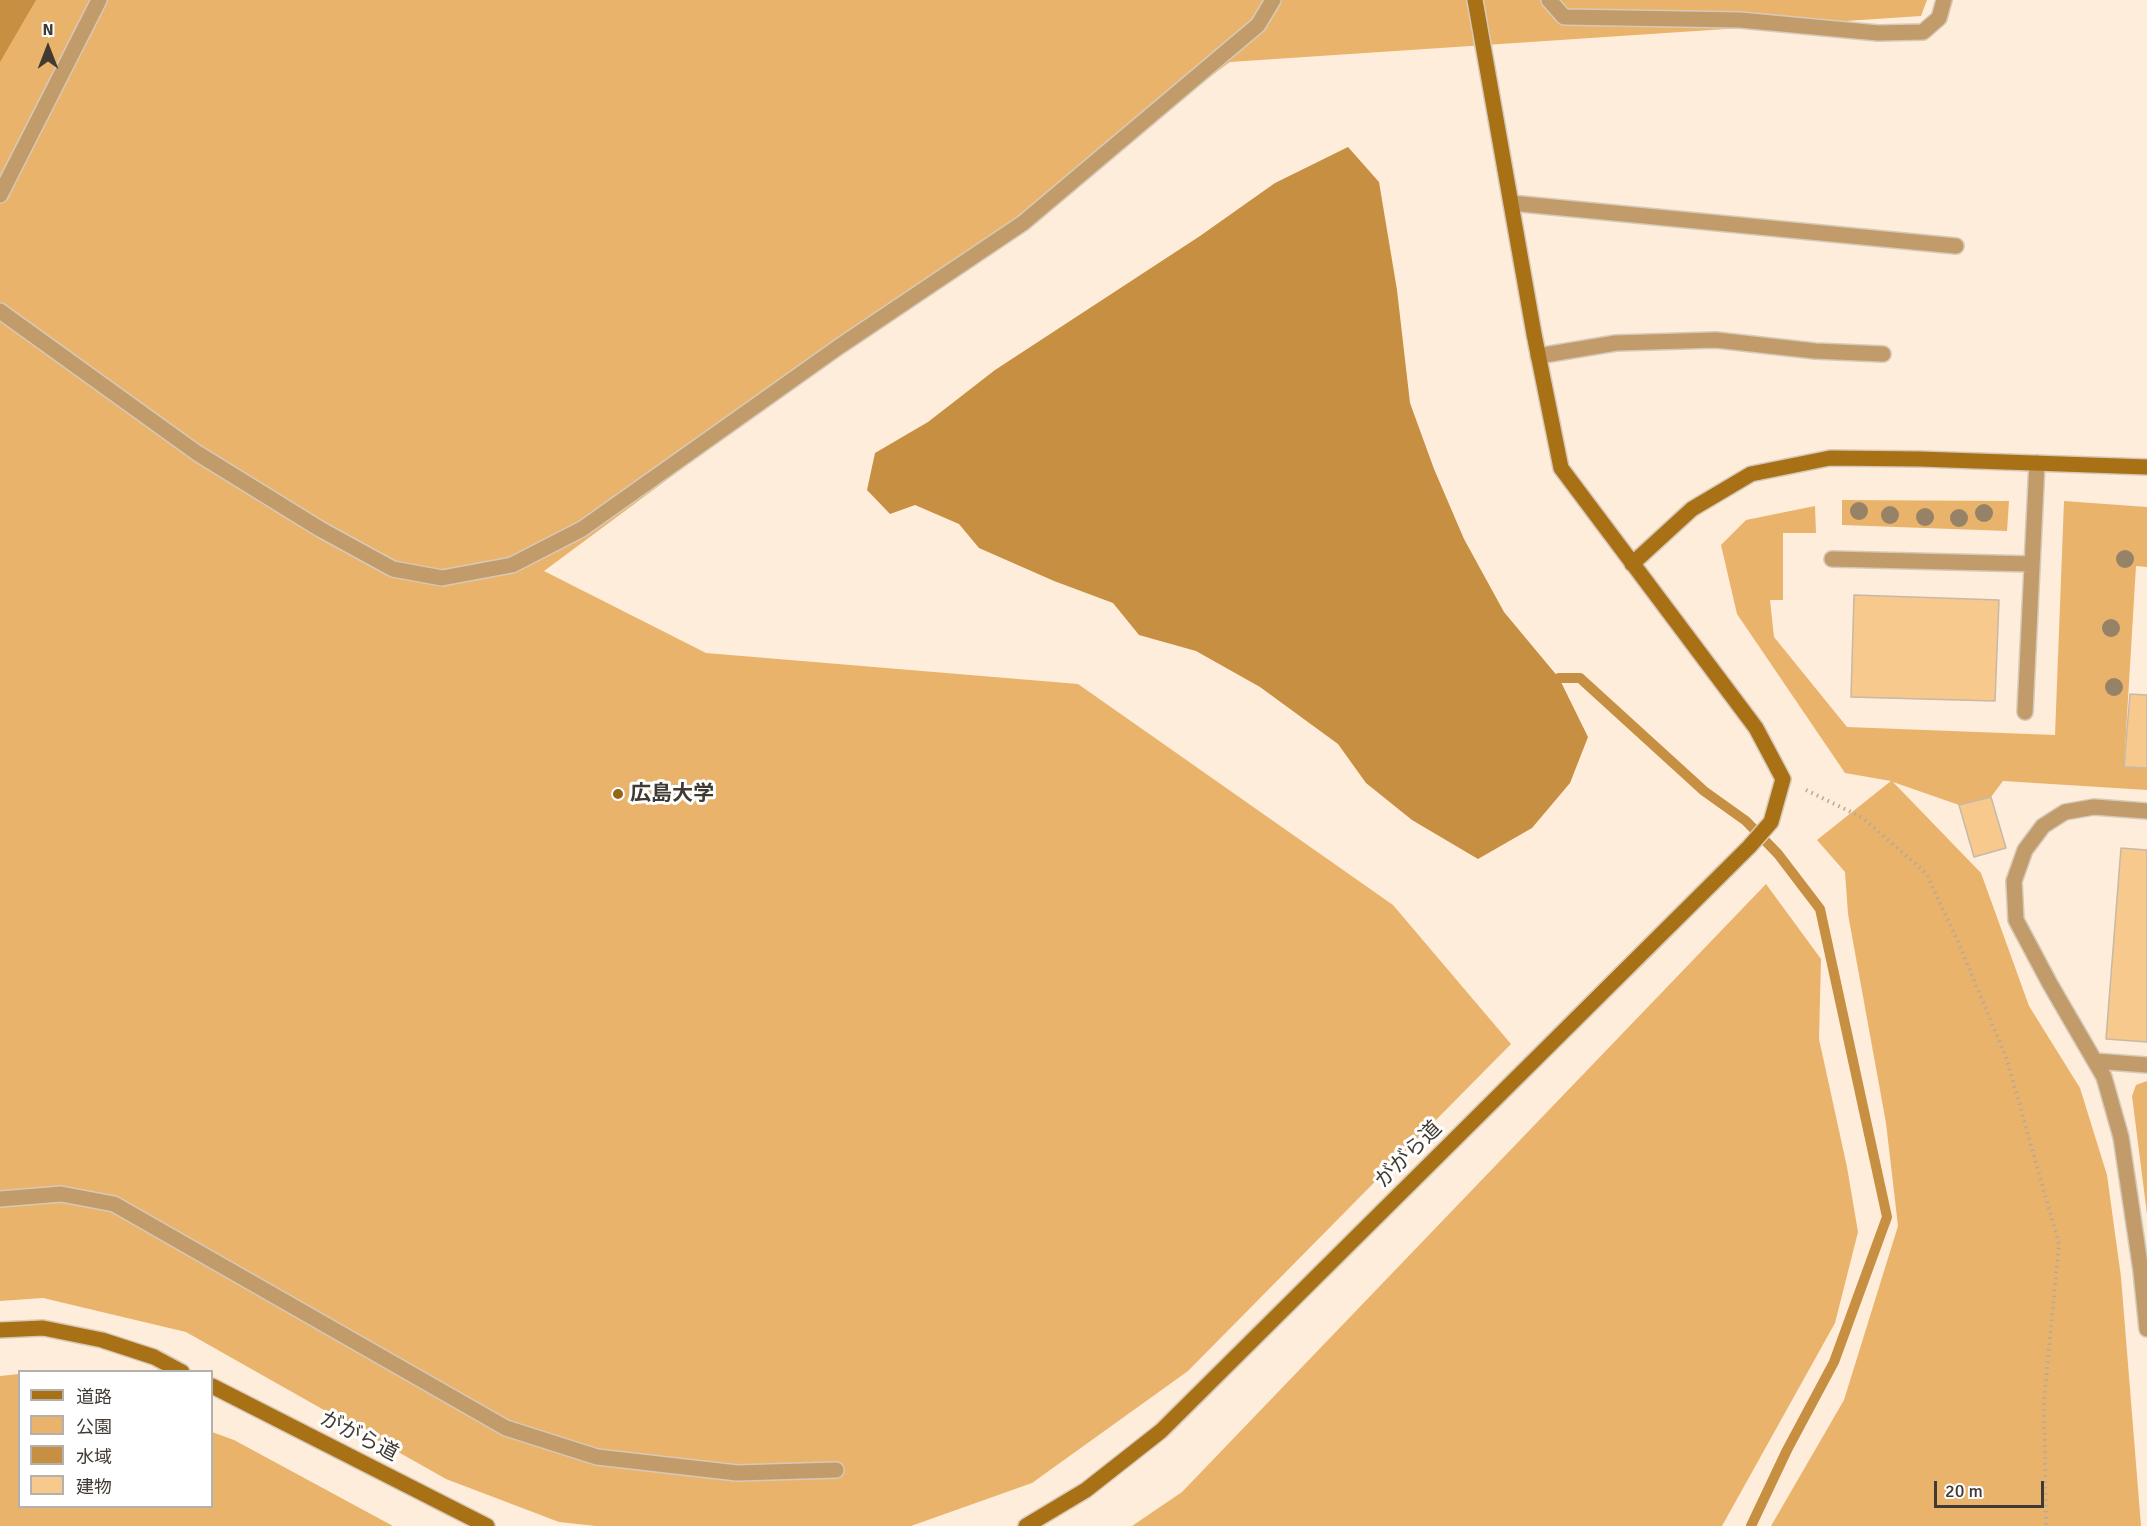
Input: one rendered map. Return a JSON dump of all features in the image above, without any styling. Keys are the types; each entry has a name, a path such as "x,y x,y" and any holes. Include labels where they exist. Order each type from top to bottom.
{"street":[{"path":"0,195 99,0"},
{"path":"0,311 197,453 320,529 393,569 442,578 512,565 582,529 840,346 1023,223 1258,25 1273,0"},
{"path":"1475,0 1538,356 1561,468 1756,728 1783,779"},
{"path":"1549,0 1564,17 1740,20 1878,33 1923,32 1939,18 1944,0"},
{"path":"1511,203 1956,246"},
{"path":"1538,356 1616,344 1716,340 1815,351 1883,354"},
{"path":"1632,564 1692,509 1751,474 1830,458 2147,467"},
{"path":"2025,712 2037,463"},
{"path":"1832,559 2032,564"},
{"name":"ががら道","path":"1026,1526 1086,1490 1161,1431 1749,846 1771,822 1783,779"},
{"path":"2147,811 2094,807 2065,812 2043,826 2025,850 2014,881 2016,920 2104,1077 2121,1137 2147,1329"},
{"path":"2095,1061 2147,1065"},
{"path":"0,1199 61,1194 114,1204 506,1428 546,1441 597,1457 736,1473 836,1470"},
{"path":"0,1330 43,1328 102,1340 154,1358 180,1370"},
{"name":"ががら道","path":"213,1387 487,1526"}],"path":[{"path":"1783,779 1863,818 1926,873 1959,944 2007,1060 2059,1244 2043,1400 2046,1526"}],"green space":[{"name":"広島大学","path":"0,0 1927,0 1921,16 1230,62 544,571 706,653 1078,684 1393,905 1511,1044 1188,1371 1032,1483 911,1526 596,1526 559,1522 446,1479 186,1332 43,1298 0,1301"},
{"path":"1842,500 2009,501 2007,531 1842,525"},
{"path":"2064,501 2147,507 2147,567 2136,566 2124,766 2147,768 2147,790 2003,781 1991,797 1959,805 1893,782 1981,873 2029,1006 2080,1088 2107,1175 2121,1277 2141,1526 1771,1526 1844,1400 1898,1226 1886,1123 1848,914 1845,872 1817,840 1891,781 1845,773 1737,614 1721,545 1746,520 1815,506 1816,533 1783,533 1783,600 1770,600 1774,637 1847,727 2055,735"},
{"path":"1766,884 1821,959 1819,1039 1847,1167 1858,1232 1835,1323 1722,1526 1132,1526 1182,1492"},
{"path":"2147,1081 2147,1214 2132,1096 2136,1085"},
{"path":"18,1374 18,1508 213,1508 213,1432 234,1440 393,1526 0,1526 0,1376"}],"water":[{"path":"0,0 36,0 0,62"},
{"path":"1348,147 1379,182 1397,290 1410,403 1434,469 1464,539 1504,612 1559,678 1588,737 1570,783 1532,828 1478,859 1412,820 1366,783 1338,744 1260,687 1196,651 1139,635 1113,603 1054,581 979,548 959,524 915,505 890,514 867,490 875,453 928,422 995,370 1200,236 1275,183"}],"building":[{"path":"1854,595 1999,600 1995,701 1851,697"},
{"path":"2130,694 2147,695 2147,768 2124,767"},
{"path":"1991,797 2006,848 1974,857 1959,805"},
{"path":"2121,848 2147,850 2147,1042 2106,1039"}],"waterway":[{"path":"1559,678 1580,678 1704,791 1746,821 1778,854 1820,909 1887,1217 1834,1362 1787,1450 1751,1526"}],"place":[{"name":"広島大学","path":"618,794"}]}
